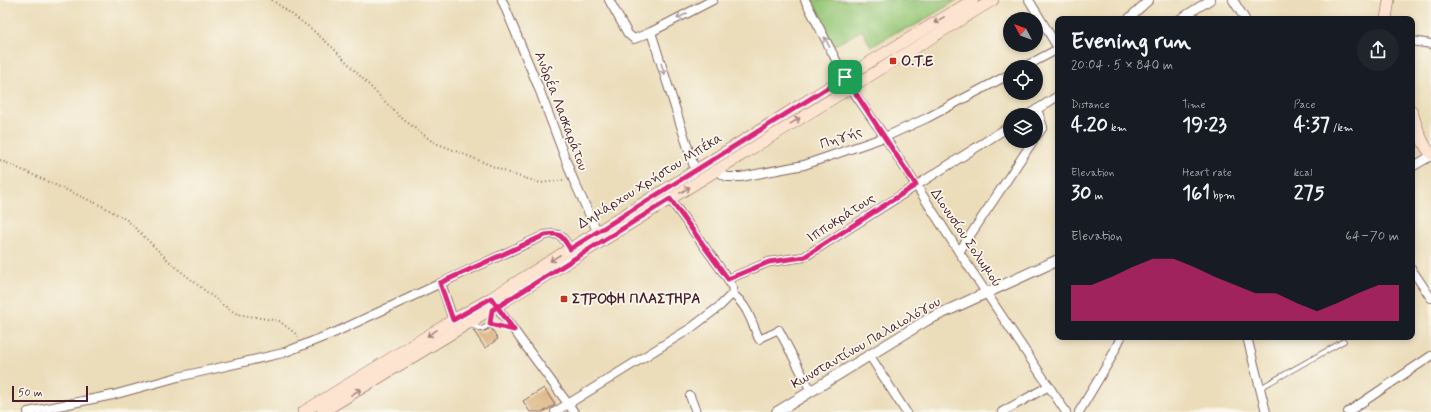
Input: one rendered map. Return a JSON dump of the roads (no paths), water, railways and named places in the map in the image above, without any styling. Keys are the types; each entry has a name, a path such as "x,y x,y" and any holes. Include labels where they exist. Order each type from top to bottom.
{"main road":[{"name":"Δημάρχου Χρήστου Μπέκα","path":"322,412 468,324 570,249 695,170 992,0"},
{"path":"1386,16 1389,0"},
{"name":"Δημάρχου Χρήστου Μπέκα","path":"303,412 453,320 494,305 670,199 718,169 970,1"},
{"path":"1415,121 1422,141 1431,155"}],"street":[{"name":"Ανδρέα Λασκαράτου","path":"502,0 538,86 573,179 597,232"},
{"path":"609,0 628,34 632,38 637,38 651,32 713,0"},
{"name":"Διονυσίου Σολωμού","path":"805,0 848,82 1066,412"},
{"path":"1029,0 1055,43"},
{"path":"1131,16 1149,0"},
{"path":"1185,16 1210,0"},
{"path":"1233,0 1243,16"},
{"path":"651,32 695,170"},
{"path":"1415,41 1431,44"},
{"path":"1037,60 1055,50"},
{"name":"Πηγής","path":"718,169 720,173 727,177 741,177 804,165 885,137 927,118 1003,78"},
{"path":"1039,108 1055,98"},
{"name":"Ιπποκράτους","path":"728,279 769,262 804,257 1003,130"},
{"path":"959,252 1028,148"},
{"path":"1415,165 1431,155"},
{"path":"555,412 691,328 720,306 732,294 733,289 728,279 670,199"},
{"path":"28,412 114,395 283,353 310,343 545,235 555,233 562,236 570,249"},
{"name":"Κωνσταντίνου Παλαιολόγου","path":"777,412 927,320 1055,261"},
{"path":"1415,274 1431,298"},
{"path":"440,283 453,320"},
{"path":"732,294 743,304 759,339 779,330 811,391"},
{"path":"494,305 574,412"},
{"path":"1079,412 1110,360 1120,340"},
{"path":"1248,340 1266,412"},
{"path":"870,356 906,412"},
{"path":"1348,412 1431,356"},
{"path":"1002,412 1049,386"},
{"path":"690,396 696,412"}],"lane":[{"path":"490,324 494,305"},
{"path":"468,324 482,329 490,324 514,330"},
{"path":"1260,388 1344,341"}],"place":[{"name":"Ο.Τ.Ε","path":"893,61"},
{"name":"ΣΤΡΟΦΗ ΠΛΑΣΤΗΡΑ","path":"564,299"}]}
